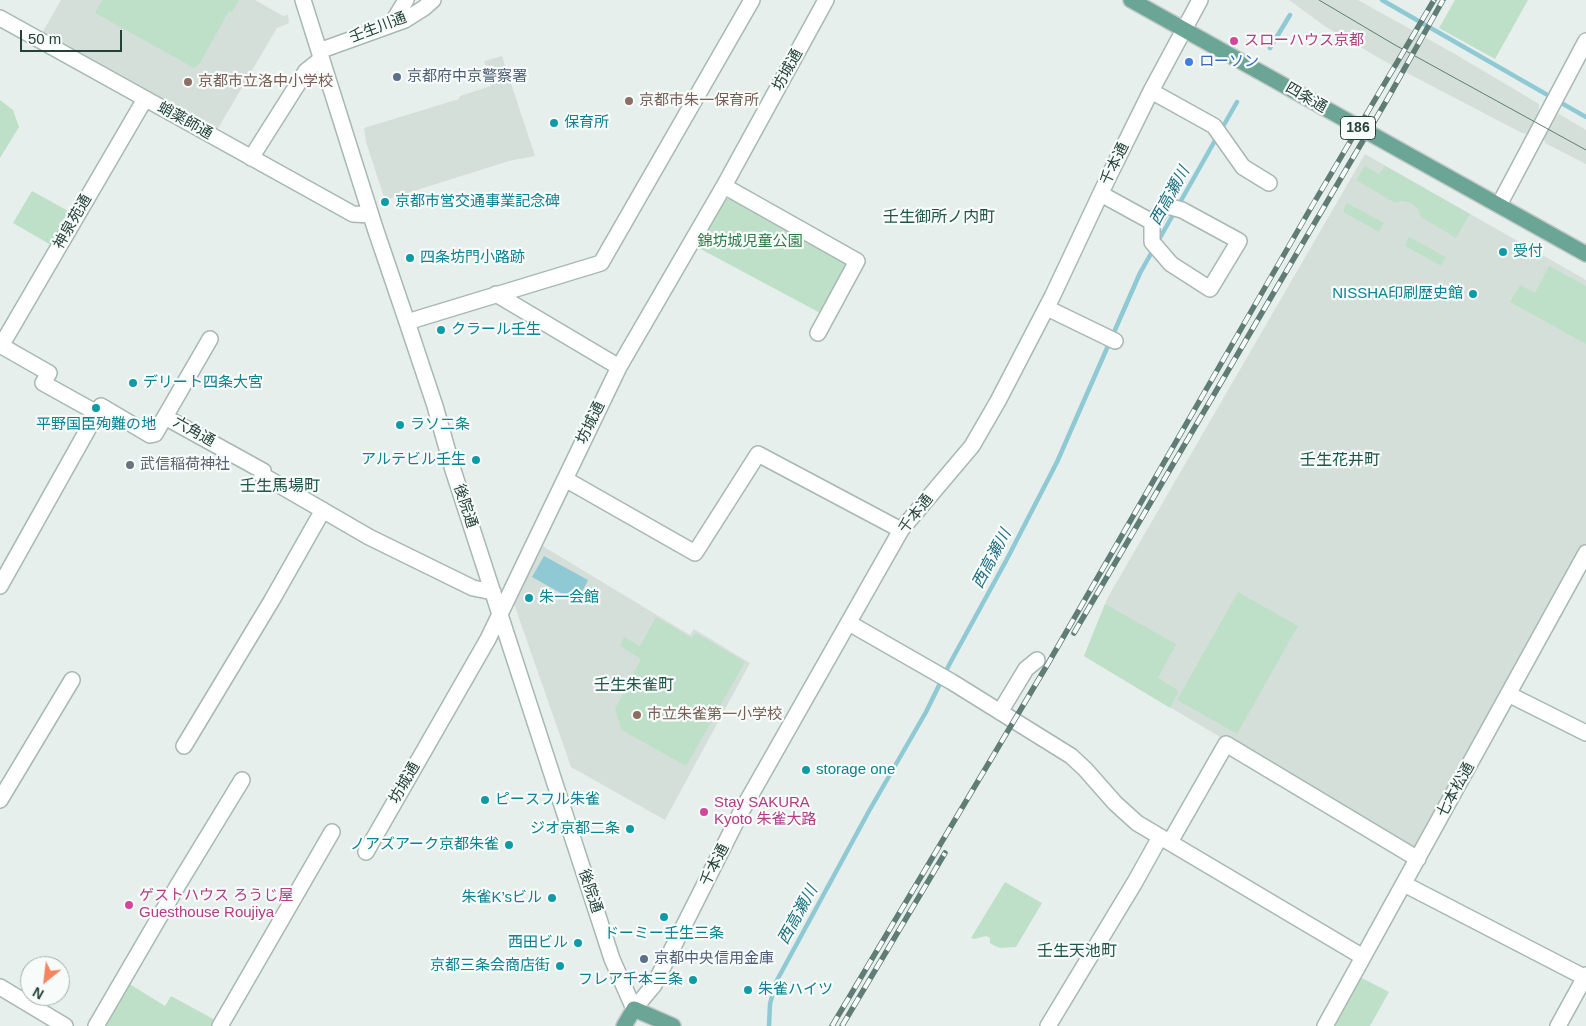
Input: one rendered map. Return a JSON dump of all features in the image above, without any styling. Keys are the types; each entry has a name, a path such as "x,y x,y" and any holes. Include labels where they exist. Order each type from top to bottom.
{"main road":[{"name":"四条通","path":"1131,0 1586,254"},
{"name":"千本通","path":"624,1026 634,1009"},
{"path":"634,1009 673,1026"}],"street":[{"name":"後院通","path":"303,0 612,960 634,1009"},
{"path":"391,25 406,0"},
{"name":"壬生川通","path":"320,55 405,20 433,0"},
{"path":"407,322 602,263 752,0"},
{"name":"坊城通","path":"366,852 488,639 619,367 724,186 826,0"},
{"name":"千本通","path":"634,1009 654,985 741,812 901,530 972,446 1047,308 1151,91 1200,0"},
{"name":"蛸薬師通","path":"0,18 352,214 371,215"},
{"path":"1499,206 1586,41"},
{"path":"251,158 306,70 320,55"},
{"path":"1151,91 1214,126 1243,167 1269,183"},
{"name":"神泉苑通","path":"1,346 145,99"},
{"path":"724,186 857,261 818,333"},
{"path":"1101,194 1152,222"},
{"path":"1165,206 1176,208 1239,241 1210,289 1171,264 1156,246 1152,222 1165,206"},
{"path":"496,294 619,367"},
{"path":"1047,308 1108,338"},
{"path":"165,417 210,339"},
{"name":"六角通","path":"1,346 49,373 43,383 97,413 101,406 150,434 155,434 165,417 263,471 262,475 369,536 473,588 493,592"},
{"path":"0,586 97,413"},
{"path":"565,479 695,553 758,454 901,530"},
{"path":"184,746 272,600 323,510"},
{"name":"七本松通","path":"1325,1026 1586,554"},
{"path":"848,624 945,678 1071,756 1126,814 1363,957"},
{"path":"1000,712 1026,669 1037,660"},
{"path":"0,800 72,680"},
{"path":"1508,694 1586,733"},
{"path":"1048,1026 1135,882 1226,744 1418,859"},
{"path":"96,1026 242,780"},
{"path":"220,1026 332,832"},
{"path":"1404,884 1585,976 1558,1026"},
{"path":"0,987 65,1026"}],"shaded area":[{"name":"京都市立洛中小学校","path":"61,0 255,0 283,16 288,15 289,23 277,28 217,130 42,33"},
{"path":"1289,0 1358,0 1455,54 1539,104 1539,116 1527,134 1522,133 1386,62 1326,27"},
{"path":"502,56 535,156 509,161 385,200 366,142 364,128 459,99 460,96 491,86 484,61"},
{"path":"1559,114 1586,130 1586,164 1545,143 1544,136 1551,119"},
{"path":"1365,154 1586,280 1586,544 1415,853 1084,656 1108,597"},
{"name":"市立朱雀第一小学校","path":"541,545 690,635 694,629 750,663 665,820 571,767 513,601"}],"green space":[{"path":"102,0 239,0 232,12 229,11 200,63 194,68 95,13"},
{"path":"1455,0 1528,0 1495,59 1439,28"},
{"path":"0,100 13,110 19,127 0,158"},
{"path":"1365,166 1379,174 1385,166 1470,214 1456,238 1421,217 1418,209 1411,203 1402,201 1395,203 1356,180"},
{"path":"32,191 70,212 51,245 13,223"},
{"name":"錦坊城児童公園","path":"721,199 731,199 847,261 848,269 822,314 695,246"},
{"path":"1347,203 1384,223 1379,232 1343,212"},
{"path":"1409,237 1446,257 1441,266 1405,246"},
{"path":"1549,266 1586,286 1586,344 1510,302 1520,285 1535,293"},
{"path":"1238,592 1298,626 1237,734 1177,700"},
{"path":"1105,604 1176,644 1158,678 1179,691 1170,708 1084,656"},
{"path":"656,617 692,638 696,633 745,662 686,766 620,729 615,709 641,659 620,646 624,637 640,646"},
{"path":"1005,882 1042,903 1016,947 1000,948 990,943 990,938 986,936 971,938"},
{"path":"1358,976 1389,992 1370,1026 1329,1026"},
{"path":"128,983 165,1006 171,996 217,1021 215,1026 103,1026"}],"water":[{"path":"544,556 588,580 577,602 532,577"}],"waterway":[{"name":"西高瀬川","path":"1382,0 1586,117"},
{"name":"西高瀬川","path":"1270,48 1290,15"},
{"name":"西高瀬川","path":"1221,130 1237,102"},
{"name":"西高瀬川","path":"769,1026 770,1004 776,982 869,811 926,712 949,665 1007,559 1057,462 1140,273 1217,137"}],"tram line":[{"path":"1319,0 1395,45 1586,150"}],"railway":[{"path":"832,1026 1046,667 1312,206 1434,0"},
{"path":"1074,633 1388,98 1443,0"},
{"path":"842,1026 945,853"}],"place":[{"name":"スローハウス京都","path":"1234,41"},
{"name":"ローソン","path":"1189,62"},
{"name":"京都府中京警察署","path":"397,77"},
{"name":"京都市立洛中小学校","path":"188,82"},
{"name":"京都市朱一保育所","path":"629,101"},
{"name":"保育所","path":"554,123"},
{"name":"京都市営交通事業記念碑","path":"385,202"},
{"name":"受付","path":"1503,252"},
{"name":"四条坊門小路跡","path":"410,258"},
{"name":"NISSHA印刷歴史館","path":"1473,294"},
{"name":"クラール壬生","path":"441,330"},
{"name":"デリート四条大宮","path":"133,383"},
{"name":"平野国臣殉難の地","path":"96,408"},
{"name":"ラソ二条","path":"400,425"},
{"name":"アルテビル壬生","path":"476,460"},
{"name":"武信稲荷神社","path":"130,465"},
{"name":"朱一会館","path":"529,598"},
{"name":"市立朱雀第一小学校","path":"637,715"},
{"name":"storage one","path":"806,770"},
{"name":"ピースフル朱雀","path":"485,800"},
{"name":"Stay SAKURA Kyoto 朱雀大路","path":"704,812"},
{"name":"ジオ京都二条","path":"630,829"},
{"name":"ノアズアーク京都朱雀","path":"509,845"},
{"name":"朱雀K’sビル","path":"552,898"},
{"name":"ゲストハウス ろうじ屋 Guesthouse Roujiya","path":"129,905"},
{"name":"ドーミー壬生三条","path":"664,917"},
{"name":"西田ビル","path":"578,943"},
{"name":"京都中央信用金庫","path":"644,959"},
{"name":"京都三条会商店街","path":"560,966"},
{"name":"フレア千本三条","path":"693,980"},
{"name":"朱雀ハイツ","path":"748,990"}],"district":[{"name":"壬生御所ノ内町","path":"939,218"},
{"name":"壬生花井町","path":"1340,461"},
{"name":"壬生馬場町","path":"280,487"},
{"name":"壬生朱雀町","path":"634,686"},
{"name":"壬生天池町","path":"1077,952"}]}
